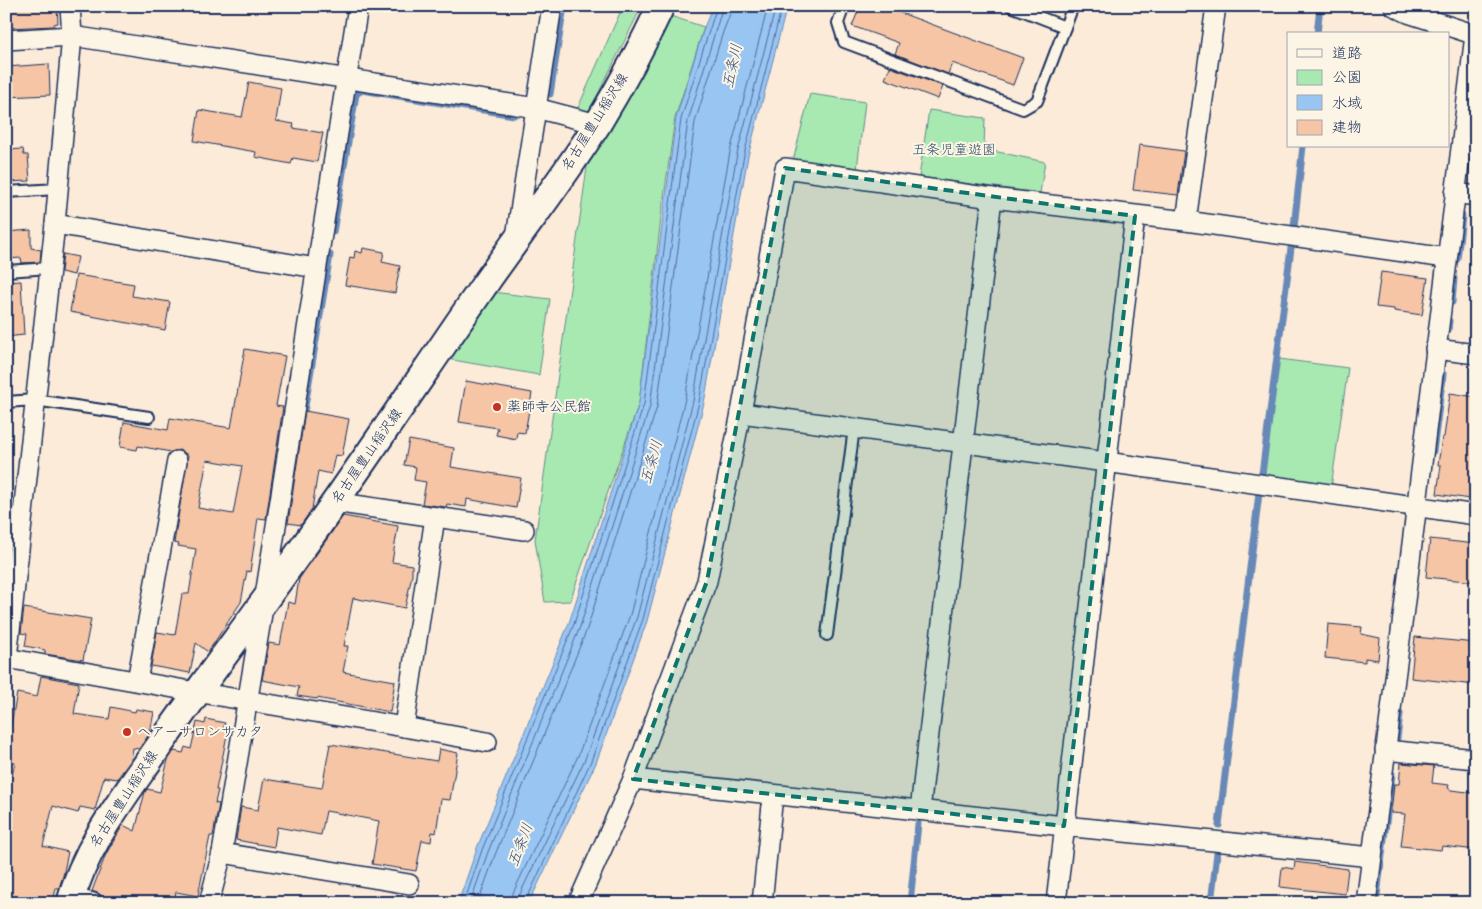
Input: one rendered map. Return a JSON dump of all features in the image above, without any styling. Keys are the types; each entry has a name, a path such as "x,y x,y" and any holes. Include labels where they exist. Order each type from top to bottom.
{"main road":[{"name":"名古屋豊山稲沢線","path":"78,901 76,881 90,851 114,809 196,692 264,602 597,124 646,38 661,6"}],"street":[{"path":"70,6 72,36 55,224 7,658 487,742"},
{"path":"209,903 222,853 264,602 358,6"},
{"path":"515,240 552,6"},
{"path":"1186,221 1216,6"},
{"path":"1366,903 1475,35 1408,13 1394,6"},
{"path":"6,40 72,36 536,108 597,124"},
{"path":"578,903 633,779 707,581 741,413 785,168 992,198 1186,221 1446,258"},
{"path":"1454,193 1476,196"},
{"path":"920,810 992,198"},
{"path":"1056,903 1135,216"},
{"path":"55,224 316,268"},
{"path":"1436,349 1476,354"},
{"path":"741,413 1106,462 1476,515"},
{"path":"137,681 177,461"},
{"path":"334,502 524,530"},
{"path":"404,727 435,517"},
{"path":"1385,750 1476,759"},
{"path":"633,779 1064,826 1372,857"},
{"path":"762,903 773,795"},
{"path":"222,853 409,884"}],"lane":[{"path":"844,6 838,23 844,42 1024,109 1037,101 1073,6"},
{"path":"1011,6 1065,27"},
{"path":"6,192 58,189"},
{"path":"6,271 50,268"},
{"path":"6,402 35,400 149,417"},
{"path":"826,635 854,428"}],"highlighted area":[{"path":"785,168 1135,216 1064,826 633,779 707,581"}],"green space":[{"path":"623,6 642,6 589,112 577,110"},
{"path":"667,15 704,27 675,118 639,403 570,601 545,602 535,540 588,160"},
{"path":"810,94 865,102 857,169 793,161"},
{"name":"五条児童遊園","path":"929,110 985,118 984,149 1045,162 1040,193 919,177"},
{"path":"492,292 550,299 539,375 447,359"},
{"path":"1279,359 1348,368 1331,488 1264,478"}],"water":[{"name":"五条川","path":"713,6 787,6 748,156 704,403 647,621 596,763 529,903 458,903 477,848 569,623 639,403 676,118 705,25"}],"building":[{"path":"6,6 57,6 58,23 54,24 54,26 7,28"},
{"path":"869,6 882,6 1023,58 1013,85 952,63 948,74 895,54 899,43 852,26 859,9 867,11"},
{"path":"49,64 50,95 6,97 6,67"},
{"path":"890,67 943,86 938,99 885,79"},
{"path":"249,82 281,88 276,121 294,124 293,128 323,133 317,162 293,158 291,164 255,157 256,152 194,141 199,110 242,117"},
{"path":"1139,145 1184,151 1178,195 1133,190"},
{"path":"23,149 24,155 28,155 30,181 6,182 6,150"},
{"path":"31,230 31,248 41,250 40,262 22,263 21,258 6,259 6,232"},
{"path":"363,248 384,252 382,262 400,266 395,293 345,285 350,257 354,258 355,251 362,253"},
{"path":"63,254 78,257 74,275 61,272"},
{"path":"1381,272 1428,278 1422,315 1376,307"},
{"path":"76,275 134,284 132,296 170,302 165,330 70,312"},
{"path":"21,281 24,335 6,337 6,282"},
{"path":"245,349 285,356 276,406 283,407 266,519 258,518 250,572 247,571 241,602 208,652 196,643 190,673 151,666 157,632 175,635 182,594 189,594 196,549 178,546 179,544 174,543 188,455 179,450 171,452 138,446 137,450 120,447 124,422 168,430 170,418 231,428","holes":["207,460 242,466 233,514 198,508"]},
{"path":"466,381 532,393 525,433 517,432 516,439 496,435 498,428 459,422"},
{"path":"1450,393 1476,397 1476,500 1437,494 1441,465 1438,465"},
{"path":"305,411 349,419 342,456 335,455 331,474 318,471 312,509 301,525 288,523"},
{"path":"409,440 454,448 451,467 521,478 516,508 467,499 466,507 447,504 446,507 422,504 426,482 414,480 416,467 404,465"},
{"path":"343,516 398,526 392,562 412,565 412,575 405,608 353,598 344,646 348,646 343,672 395,681 390,712 297,696 299,687 262,680 269,643 280,645 288,602 295,604 299,579"},
{"path":"1430,539 1476,544 1476,582 1426,577"},
{"path":"24,608 91,619 83,660 45,654 45,650 25,646 27,634 21,633"},
{"path":"1328,624 1362,627 1361,634 1380,638 1378,660 1365,658 1365,662 1325,658"},
{"path":"1415,637 1476,643 1476,685 1411,678"},
{"path":"41,676 79,683 74,714 109,719 111,707 135,712 136,709 154,712 150,733 139,749 133,748 131,760 117,779 104,777 95,810 80,807 78,813 53,806 43,846 68,852 63,876 59,888 56,888 53,903 6,903 6,799 15,763 6,761 6,751 17,693 37,697"},
{"path":"206,719 225,723 223,729 228,730 216,790 218,790 215,803 219,804 213,836 210,836 198,896 176,892 174,903 110,903 104,901 100,894 92,891 106,854 123,825 135,831 145,792 147,789 160,792 168,760 174,751 183,753 185,747 191,749 197,722 205,724"},
{"path":"330,744 437,761 439,749 458,753 450,800 441,799 436,833 432,832 431,842 422,840 416,871 372,864 379,821 326,811 321,835 277,827 274,847 236,840 241,807 258,810 264,779 322,788"},
{"path":"1401,763 1434,766 1432,783 1449,785 1448,788 1451,790 1476,793 1476,850 1442,846 1441,850 1401,846 1405,814 1391,813 1394,784 1399,784"},
{"path":"1295,862 1348,869 1345,894 1280,887 1282,867 1294,869"}],"waterway":[{"path":"550,94 564,6"},
{"path":"1317,32 1320,6"},
{"path":"333,232 356,94 362,90 514,115"},
{"path":"1468,161 1476,108"},
{"path":"1294,227 1303,148"},
{"path":"1457,259 1462,216"},
{"path":"1262,474 1291,248"},
{"path":"300,436 330,255"},
{"path":"1452,302 1454,279"},
{"path":"1448,330 1449,321"},
{"path":"1433,451 1443,374"},
{"path":"1219,825 1259,493"},
{"path":"1397,738 1400,714"},
{"path":"1376,903 1392,774"},
{"path":"910,903 918,824"},
{"path":"1211,903 1217,853"}],"place":[{"name":"薬師寺公民館","path":"497,407"},
{"name":"ヘアーサロンサカタ","path":"127,732"}]}
